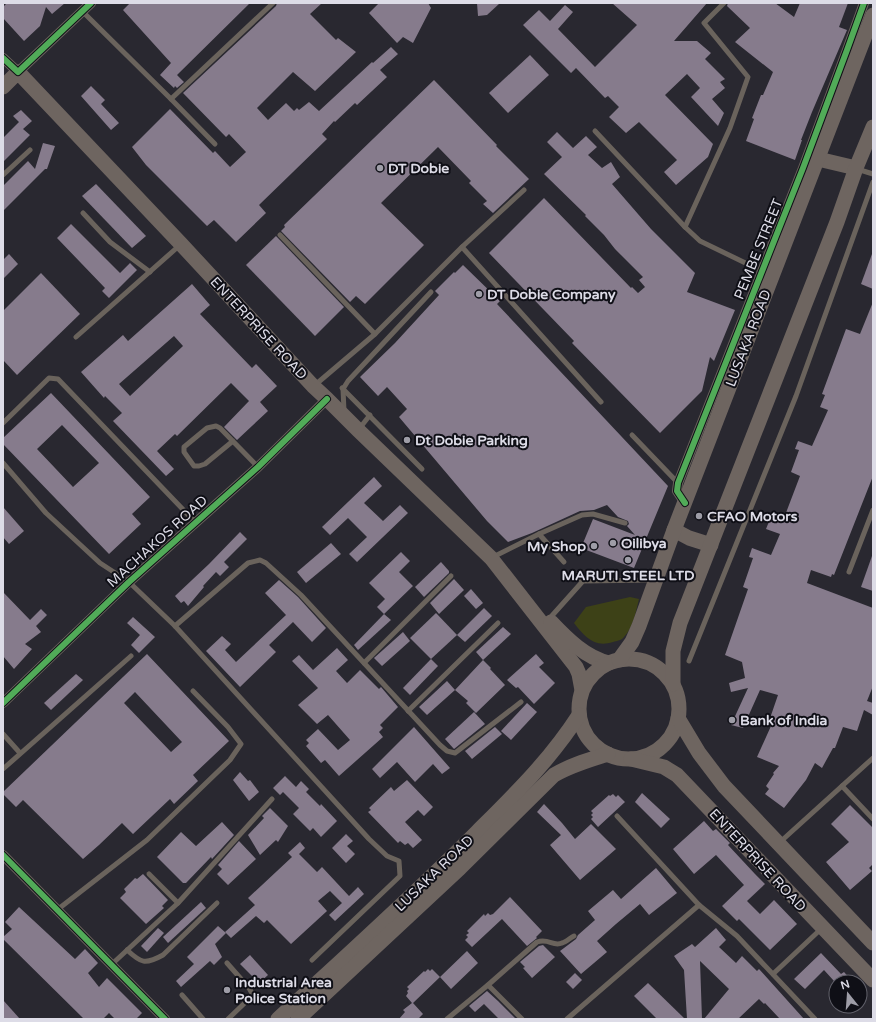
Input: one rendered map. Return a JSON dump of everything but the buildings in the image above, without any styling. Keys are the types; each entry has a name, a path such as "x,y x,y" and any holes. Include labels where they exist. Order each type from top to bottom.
{"main road":[{"name":"LUSAKA ROAD","path":"614,661 632,642 685,503 776,251 818,159 873,14"},
{"path":"3,86 18,72"},
{"name":"ENTERPRISE ROAD","path":"18,72 313,386 490,558 519,594 546,623 576,666 582,690"},
{"path":"673,684 673,651 680,623 838,222 856,168 873,127"},
{"path":"818,159 856,168"},
{"path":"674,530 688,538 711,545"},
{"name":"ENTERPRISE ROAD","path":"546,623 576,646 593,656 614,661"},
{"path":"632,659 650,663 665,674 673,684 679,700 678,718 674,731 666,742 657,750 645,756 620,758 608,754 598,748 589,739 582,728 579,715 579,702 582,690 589,679 598,670 614,661 632,659"},
{"name":"LUSAKA ROAD","path":"278,1019 430,878 512,797 546,761 564,739 579,715"},
{"name":"ENTERPRISE ROAD","path":"678,718 707,765 724,786 873,942"},
{"name":"LUSAKA ROAD","path":"298,1019 460,868 554,776 566,768 608,754"},
{"name":"ENTERPRISE ROAD","path":"632,758 664,767 678,775 873,980"}],"street":[{"path":"18,72 91,3"},
{"name":"PEMBE STREET","path":"678,484 762,271 776,251 809,153 864,3"},
{"name":"ENTERPRISE ROAD","path":"3,58 18,72"},
{"name":"MACHAKOS ROAD","path":"3,703 129,582 258,467 327,399"},
{"path":"678,484 677,490 685,503"},
{"path":"3,855 165,1019"}],"lane":[{"path":"171,98 273,3"},
{"path":"685,227 730,128 748,77 704,23 724,3"},
{"path":"82,11 171,98 215,144"},
{"path":"595,131 700,241 762,271"},
{"path":"3,175 30,150"},
{"path":"856,168 873,174"},
{"path":"689,662 796,396 873,182"},
{"path":"313,386 375,334 462,247 524,190"},
{"path":"83,213 110,242 150,272"},
{"path":"280,235 375,334"},
{"path":"76,337 181,244"},
{"path":"462,247 601,402"},
{"path":"344,415 342,388 431,292"},
{"path":"3,423 49,378 58,379 195,522"},
{"path":"342,388 422,469"},
{"path":"358,430 370,415"},
{"path":"233,441 205,464 199,466 194,466 184,452 184,447 207,428 212,426 220,428 233,441 258,467"},
{"path":"632,435 678,484"},
{"path":"3,463 46,513 100,563 129,582 175,626 369,839 387,856 399,861 400,876 312,960"},
{"path":"849,572 873,510"},
{"path":"490,558 582,515 593,514 625,523"},
{"path":"539,534 564,562"},
{"path":"175,626 248,562 260,560 266,563 301,595 447,751 455,753 521,702"},
{"path":"575,574 583,581 656,580"},
{"path":"364,663 451,576"},
{"path":"546,623 583,581"},
{"path":"408,710 498,623"},
{"path":"3,769 131,656"},
{"path":"57,910 147,840 230,760 241,744 228,727 192,691"},
{"path":"3,734 20,753"},
{"path":"779,843 873,758"},
{"path":"842,786 873,819"},
{"path":"111,965 178,903 272,799"},
{"path":"617,816 699,905 737,936 814,1019"},
{"path":"149,874 178,903"},
{"path":"127,950 139,960 144,962 156,959 163,955 217,903"},
{"path":"567,1019 699,905"},
{"path":"773,974 823,928"},
{"path":"447,1019 537,942 543,940 557,945 562,944 574,936"},
{"path":"227,963 249,988 253,995 228,1019"},
{"path":"488,985 522,1019"},
{"path":"182,995 202,1019"}],"green space":[{"path":"630,597 639,599 632,624 621,640 600,644 586,637 574,623 586,607"}],"cycle path":[{"path":"3,58 18,72 91,3"},
{"path":"685,503 677,491 678,483 803,168 864,3"},
{"path":"3,703 129,582 258,467 327,399"},
{"path":"3,855 165,1019"}],"place":[{"name":"DT Dobie","path":"380,168"},
{"name":"DT Dobie Company","path":"479,294"},
{"name":"Dt Dobie Parking","path":"407,440"},
{"name":"CFAO Motors","path":"699,516"},
{"name":"Oilibya","path":"613,543"},
{"name":"My Shop","path":"594,546"},
{"name":"MARUTI STEEL LTD","path":"628,560"},
{"name":"Bank of India","path":"732,720"},
{"name":"Industrial Area Police Station","path":"227,990"}]}
